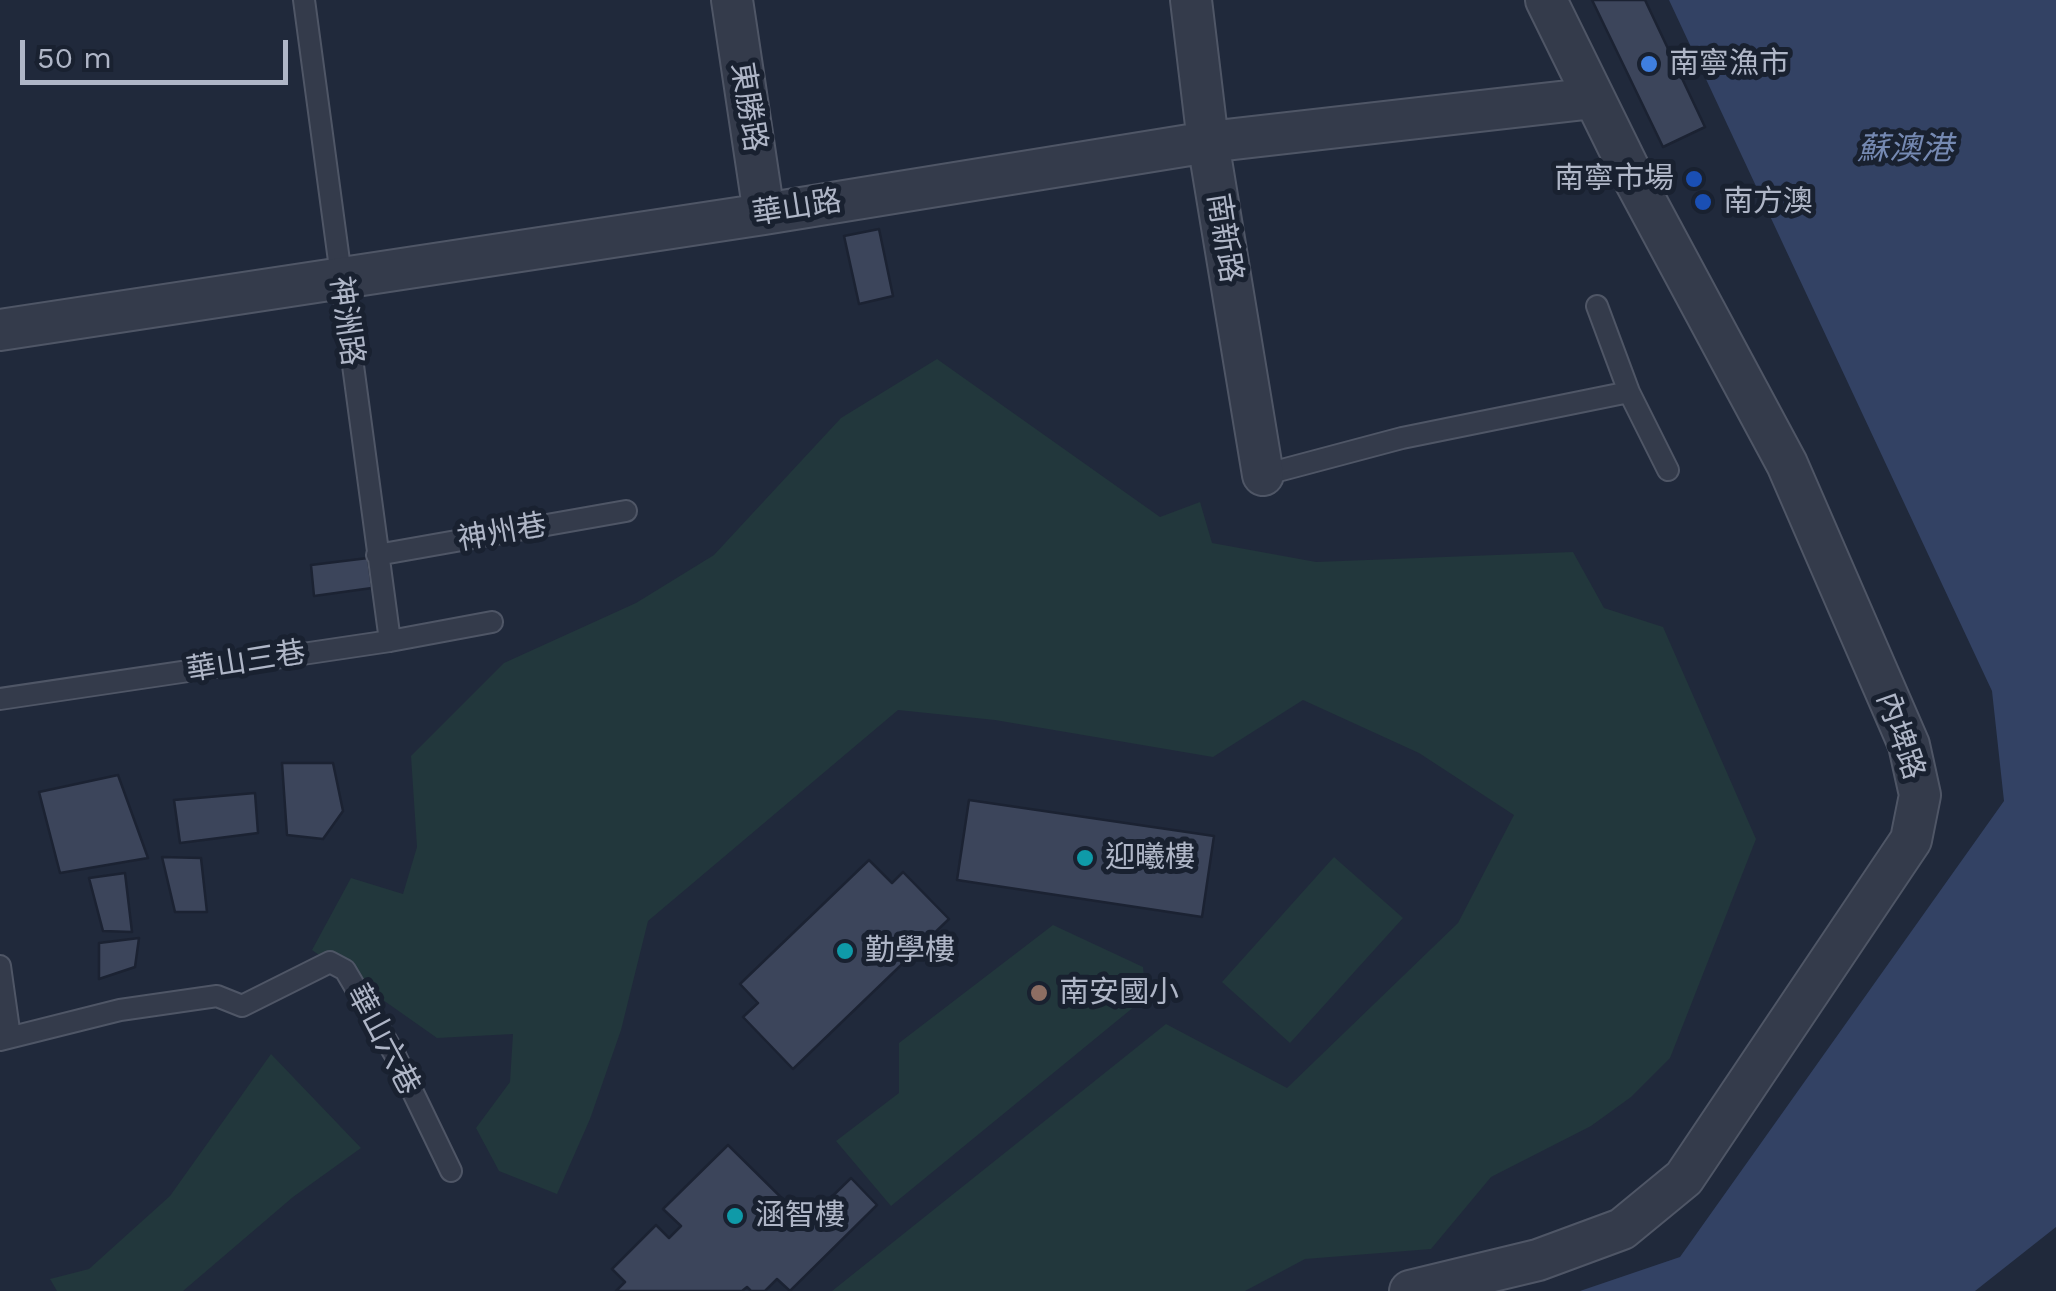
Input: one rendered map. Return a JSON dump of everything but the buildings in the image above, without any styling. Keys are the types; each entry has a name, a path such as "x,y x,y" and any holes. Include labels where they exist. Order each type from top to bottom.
{"street":[{"name":"東勝路","path":"732,0 764,214"},
{"name":"南新路","path":"1191,0 1208,142 1263,476"},
{"name":"內埤路","path":"1410,1291 1538,1260 1622,1230 1684,1178 1911,840 1920,795 1909,745 1787,464 1634,180 1546,0"},
{"name":"華山路","path":"0,330 1208,142 1594,98"}],"lane":[{"name":"神洲路","path":"304,0 390,641"},
{"path":"1597,306 1629,392 1668,470"},
{"path":"1263,476 1402,438 1629,392"},
{"name":"神州巷","path":"378,555 626,510"},
{"name":"華山三巷","path":"0,700 492,622"},
{"name":"華山六巷","path":"3,1041 120,1010 216,996 242,1006 330,962 345,970 385,1038 452,1171"},
{"path":"0,966 3,1041"}],"green space":[{"path":"937,359 1160,517 1200,502 1212,543 1316,562 1573,552 1604,608 1663,627 1756,839 1670,1058 1631,1097 1591,1126 1491,1177 1431,1249 1305,1259 1245,1291 832,1291 1166,1024 1287,1088 1458,923 1514,815 1419,753 1303,700 1213,757 995,720 898,710 648,921 621,1030 590,1119 557,1194 499,1171 476,1128 510,1082 513,1034 437,1038 312,950 351,878 403,894 417,847 411,756 504,663 636,603 714,555 841,418"},
{"path":"1334,857 1403,918 1290,1043 1222,982"},
{"path":"1053,925 1143,967 1146,997 891,1206 836,1141 899,1093 899,1043"},
{"path":"271,1054 361,1148 293,1197 183,1291 57,1291 50,1279 89,1269 170,1196"}],"water":[{"name":"蘇澳港","path":"1669,0 2056,0 2056,1227 1975,1291 1580,1291 1680,1257 2004,801 1992,691"}],"place":[{"name":"南寧漁市","path":"1649,64"},
{"name":"南寧市場","path":"1694,179"},
{"name":"南方澳","path":"1703,202"},
{"name":"迎曦樓","path":"1085,858"},
{"name":"勤學樓","path":"845,951"},
{"name":"南安國小","path":"1039,993"},
{"name":"涵智樓","path":"735,1216"}]}
